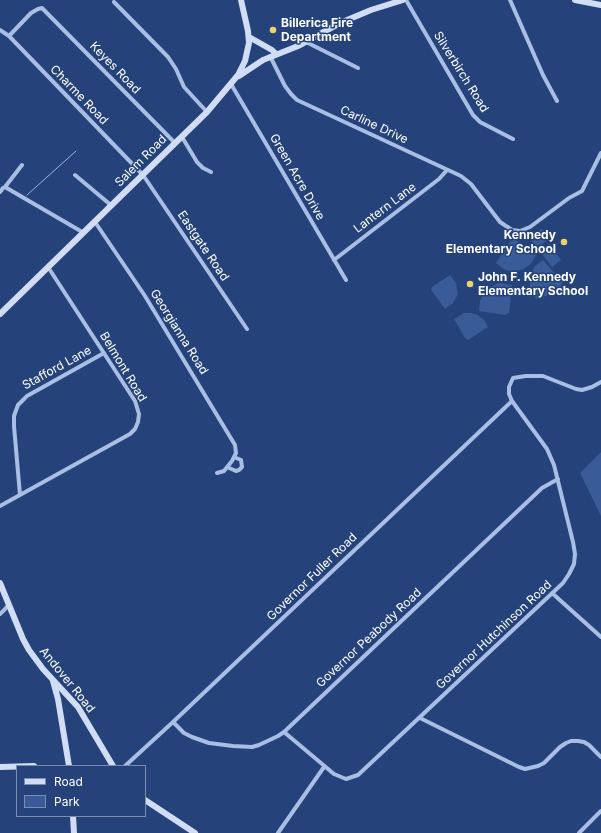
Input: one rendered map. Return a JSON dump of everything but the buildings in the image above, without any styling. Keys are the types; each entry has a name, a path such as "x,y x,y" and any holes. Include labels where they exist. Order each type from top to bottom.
{"main road":[{"name":"Salem Road","path":"0,314 207,112 241,71 249,48 249,37 240,0"},
{"path":"231,83 249,68 273,55 306,42 340,23 390,2 405,0"},
{"path":"575,0 601,5"},
{"path":"249,37 271,50 273,55"},
{"name":"Andover Road","path":"0,583 26,644 39,664 82,713 112,765"},
{"path":"52,679 58,699 69,765"},
{"path":"58,699 65,692"},
{"path":"0,767 16,767"},
{"path":"146,801 195,833"},
{"path":"73,817 74,833"}],"street":[{"path":"108,0 113,1 168,57 176,69 184,87 207,112"},
{"name":"Silverbirch Road","path":"405,0 473,115 480,122 513,139"},
{"path":"510,0 543,75 557,101"},
{"name":"Keyes Road","path":"9,36 27,16 40,8 44,10 175,143"},
{"name":"Charme Road","path":"0,30 9,36 143,175"},
{"path":"306,42 358,68"},
{"name":"Carline Drive","path":"273,55 288,91 299,102 468,181 500,222 506,228 514,231 524,230 535,224 569,198 582,191 601,153"},
{"name":"Green Acre Drive","path":"231,83 346,280"},
{"path":"182,137 197,162 203,168 211,172"},
{"path":"0,192 22,165"},
{"path":"595,165 601,167"},
{"name":"Lantern Lane","path":"334,260 439,179 447,170"},
{"path":"75,174 112,206"},
{"name":"Eastgate Road","path":"143,175 247,329"},
{"path":"5,187 84,233"},
{"name":"Georgianna Road","path":"95,222 145,296 235,445 236,453 234,457 224,471 217,473"},
{"name":"Belmont Road","path":"0,506 130,434 135,429 139,417 136,406 48,267"},
{"name":"Stafford Lane","path":"20,495 14,426 14,416 18,405 27,396 104,354"},
{"path":"512,401 509,394 509,387 513,378 516,377 544,376 582,390 601,382"},
{"name":"Governor Hutchinson Road","path":"284,732 324,767 340,777 346,779 358,775 563,583 574,564 575,554 558,479 550,454 512,401"},
{"name":"Governor Fuller Road","path":"126,765 512,401"},
{"name":"Georgianna Road","path":"227,467 236,471 242,467 241,460 234,457"},
{"name":"Governor Peabody Road","path":"173,722 184,733 198,740 238,747 252,747 259,745 284,732 542,488 550,482 558,479"},
{"path":"552,593 601,637"},
{"path":"0,614 9,605"},
{"path":"420,718 525,769 544,763 560,747 571,741 584,742 601,757"},
{"path":"278,833 324,767"},
{"path":"579,833 601,811"}],"green space":[{"path":"541,229 547,236 546,241 537,248 529,238"},
{"path":"512,239 515,239 537,254 531,264 522,270 509,271 496,263"},
{"path":"549,244 561,260 552,267 540,251"},
{"path":"543,260 562,282 561,286 546,296 536,299 530,288 530,277 534,267"},
{"path":"450,275 456,283 458,294 453,303 445,309 431,290 432,287"},
{"path":"499,283 512,285 509,313 505,315 479,311 480,301 484,293 490,287"},
{"path":"464,313 478,315 484,320 488,327 468,340 465,338 454,319"},
{"path":"601,452 601,516 580,473"}],"waterway":[{"path":"27,195 76,151"}],"place":[{"name":"Billerica Fire Department","path":"273,30"},
{"name":"Kennedy Elementary School","path":"564,242"},
{"name":"John F. Kennedy Elementary School","path":"470,284"}]}
